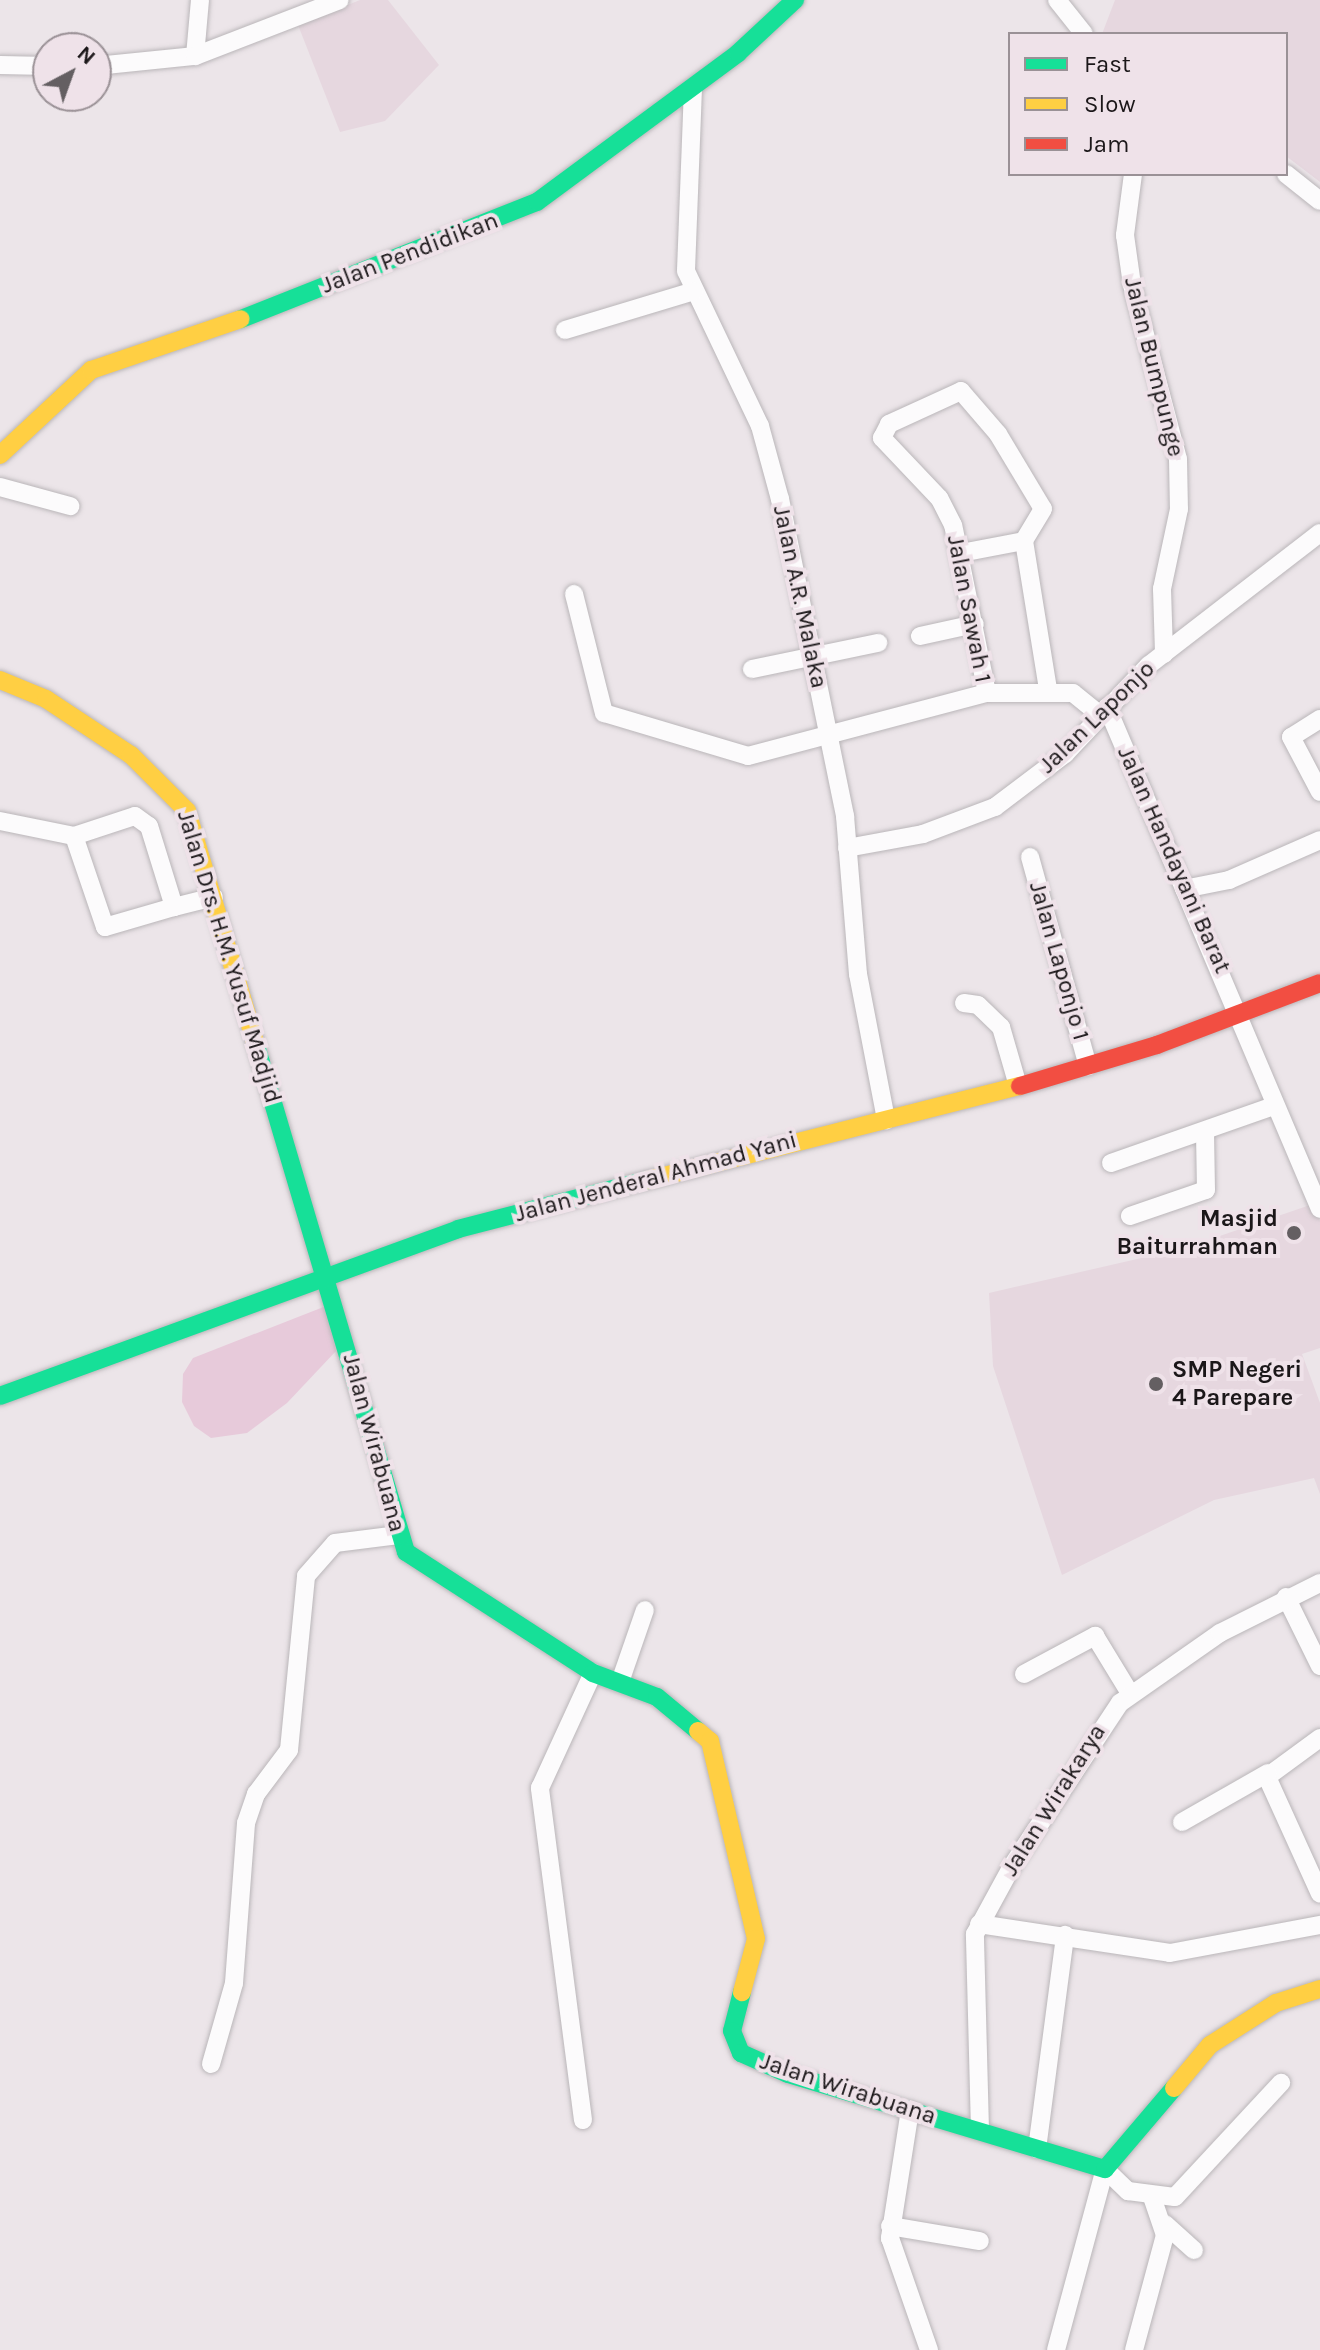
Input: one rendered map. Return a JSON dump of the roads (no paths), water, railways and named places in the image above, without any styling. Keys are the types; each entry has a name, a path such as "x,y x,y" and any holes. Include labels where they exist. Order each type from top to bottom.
{"main road":[{"name":"Jalan Pendidikan","path":"0,455 91,370 486,227 537,202 693,88 795,0"},
{"name":"Jalan Drs. H.M. Yusuf Madjid","path":"0,680 74,717 178,796 214,897 325,1278"},
{"name":"Jalan Jenderal Ahmad Yani","path":"0,1396 458,1229 1018,1086 1088,1066 1320,983"},
{"name":"Jalan Wirabuana","path":"325,1278 383,1457 398,1535 419,1565 593,1673 620,1682 683,1714 714,1749 756,1939 734,2042 788,2074 1105,2169"},
{"path":"1105,2169 1210,2045 1276,2003 1320,1989"}],"street":[{"path":"195,56 200,0"},
{"path":"112,64 195,56 340,0"},
{"path":"1057,0 1082,32"},
{"path":"0,65 32,66"},
{"name":"Jalan A.R. Malaka","path":"693,88 684,251 694,291 760,426 828,732 847,848 858,974 886,1120"},
{"name":"Jalan Bumpunge","path":"1133,176 1125,235 1132,285 1178,459 1179,509 1162,589 1164,654"},
{"path":"1288,176 1320,201"},
{"path":"565,330 694,291"},
{"name":"Jalan Sawah 1","path":"574,594 600,679 599,706 617,720 748,756 828,732 987,693 961,553 939,498 882,438 889,424 961,391 998,434 1043,509 1024,541"},
{"path":"0,487 70,506"},
{"name":"Jalan Laponjo","path":"847,848 923,834 995,807 1065,754 1104,711 1164,654 1320,533"},
{"path":"961,553 1024,541 1048,689"},
{"path":"920,636 975,624"},
{"path":"752,669 878,643"},
{"path":"987,693 1048,689 1082,696 1104,711"},
{"name":"Jalan Handayani Barat","path":"1104,711 1242,1012 1274,1106 1320,1209"},
{"path":"1320,719 1291,737 1320,792"},
{"path":"0,821 74,836 129,815 144,820 174,907"},
{"path":"74,836 105,927 214,897"},
{"path":"1184,889 1229,880 1320,840"},
{"name":"Jalan Laponjo 1","path":"1030,857 1088,1066"},
{"path":"964,1003 978,1005 1001,1027 1018,1086"},
{"path":"1111,1163 1205,1134 1274,1106"},
{"path":"1130,1216 1206,1190 1205,1134"},
{"path":"211,2064 236,1968 246,1823 256,1794 289,1750 304,1581 335,1543 398,1535"},
{"name":"Jalan Wirakarya","path":"979,1924 1094,1736 1131,1695 1286,1597 1320,1583"},
{"path":"1286,1597 1320,1666"},
{"path":"620,1682 645,1610"},
{"path":"1024,1674 1095,1636 1131,1695"},
{"path":"583,2120 540,1788 593,1673"},
{"path":"1182,1822 1268,1773 1320,1738"},
{"path":"1268,1773 1320,1894"},
{"path":"980,2130 979,1924 1170,1953 1320,1925"},
{"path":"1037,2149 1065,1935"},
{"path":"1105,2169 1122,2188 1152,2197 1175,2197 1281,2083"},
{"path":"910,2110 890,2226 897,2275 929,2350"},
{"path":"1056,2350 1105,2169"},
{"path":"1152,2197 1165,2224 1194,2250"},
{"path":"1134,2350 1165,2224"},
{"path":"890,2226 980,2241"}],"place":[{"name":"Masjid Baiturrahman","path":"1294,1233"},
{"name":"SMP Negeri 4 Parepare","path":"1156,1384"}]}
